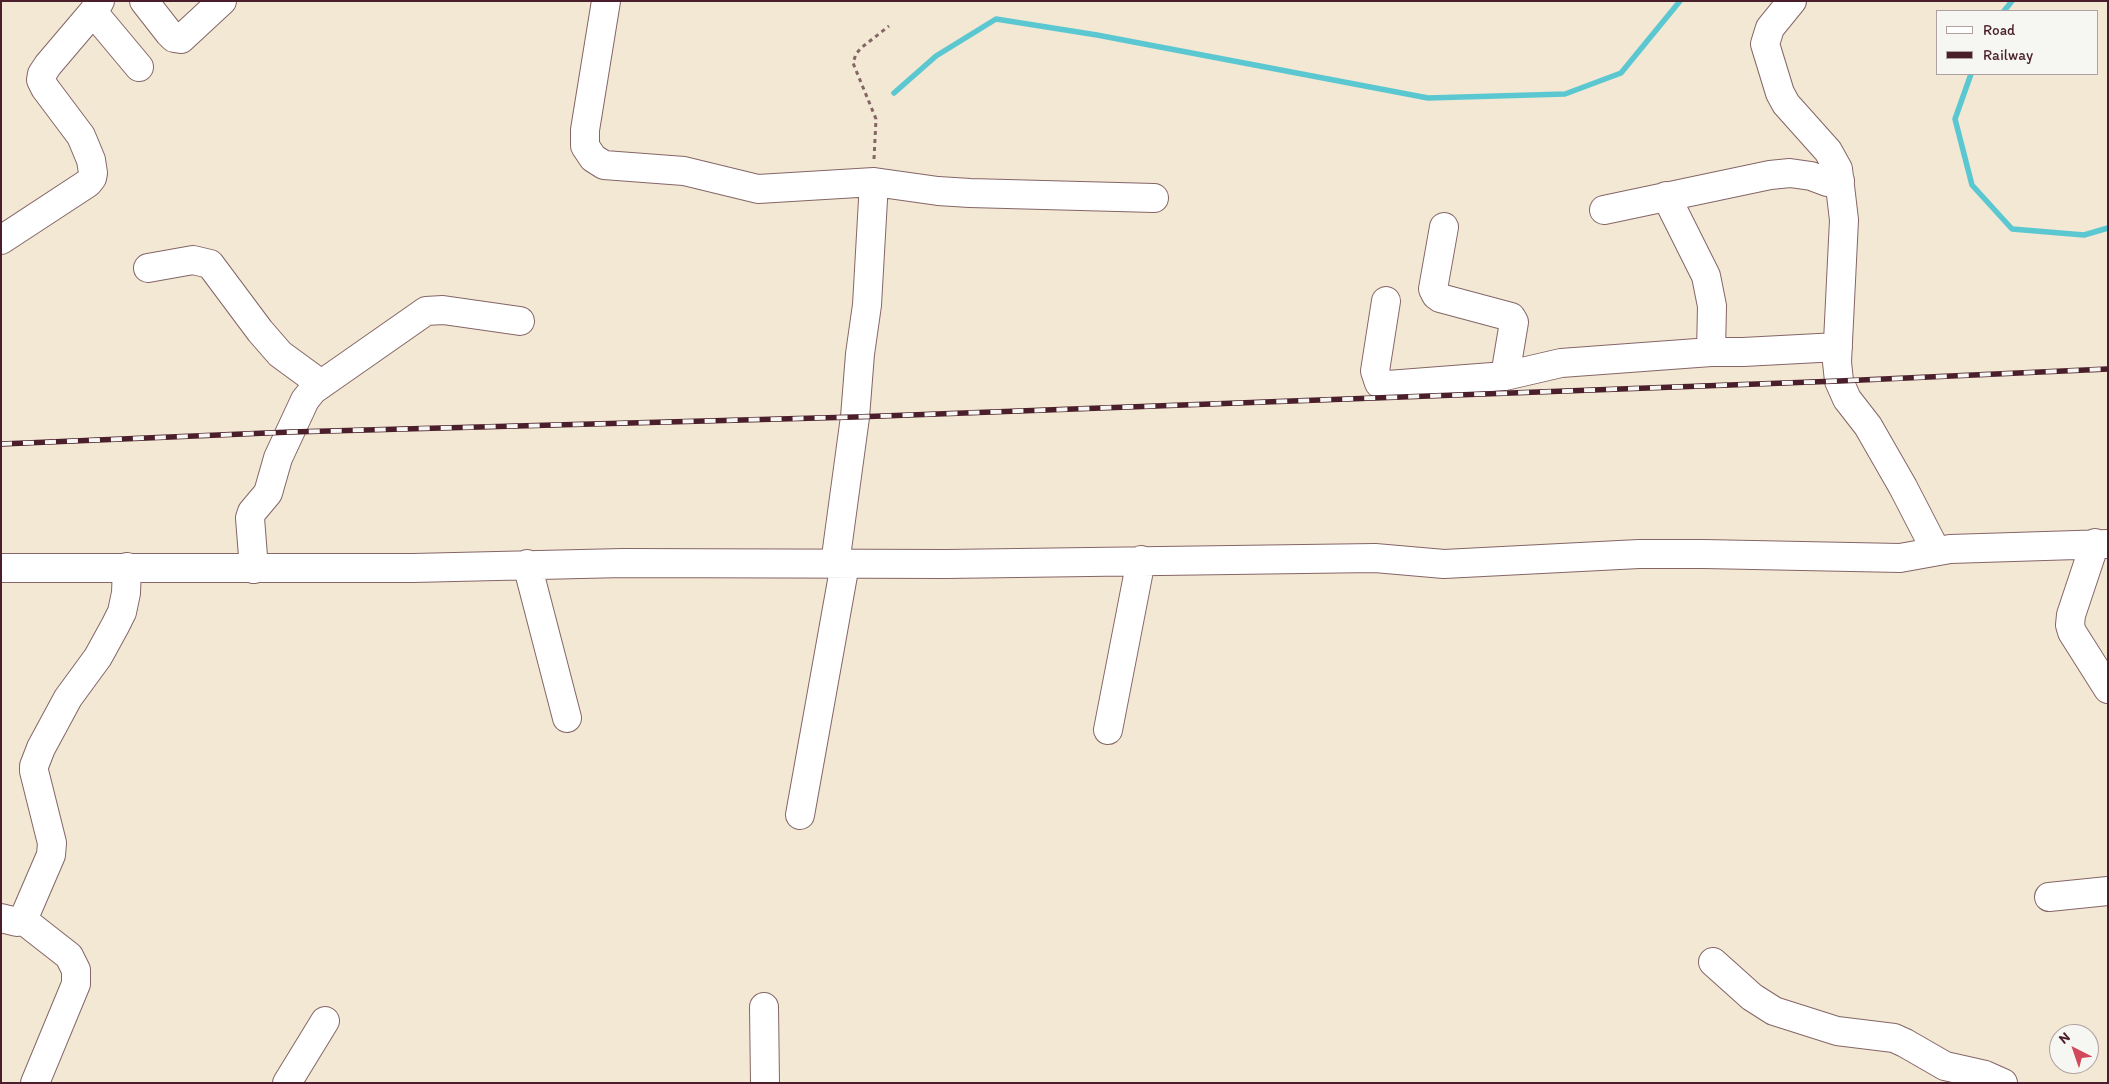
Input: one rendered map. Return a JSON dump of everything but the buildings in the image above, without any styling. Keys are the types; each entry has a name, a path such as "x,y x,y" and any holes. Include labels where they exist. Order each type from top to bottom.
{"street":[{"path":"144,1 169,33 174,38 181,39 222,1"},
{"path":"606,1 585,130 585,146 593,158 604,165 684,170 758,188 874,182 938,191 970,193 1154,198"},
{"path":"1792,1 1770,28 1765,44 1780,93 1786,104 1834,160 1838,169 1844,220 1837,362 1842,390 1868,426 1904,487 1936,551"},
{"path":"1,240 88,183 92,178 91,160 81,136 44,88 41,80 48,64 97,5 139,67"},
{"path":"1604,210 1770,175 1790,173 1811,176 1827,182 1840,181"},
{"path":"800,816 840,564 860,354 867,305 874,182"},
{"path":"1666,196 1706,276 1712,306 1711,352"},
{"path":"1444,227 1433,289 1440,298 1512,317 1514,322 1505,376"},
{"path":"148,268 193,260 210,264 280,354 321,384"},
{"path":"1386,301 1375,371 1379,382 1388,384 1505,376 1561,363 1711,352 1838,347"},
{"path":"254,568 250,518 252,512 268,493 278,458 305,400 321,384 426,311 443,310 520,321"},
{"path":"1,568 413,568 527,564 946,564 1375,558 1444,564 1639,554 1758,554 1900,558 1936,551 2102,544 2071,615 2070,625 2072,632 2108,690"},
{"path":"1108,730 1141,560"},
{"path":"527,564 567,718"},
{"path":"35,1083 76,984 76,970 69,956 12,919 52,850 34,766 41,748 68,698 98,657 122,612 126,593 127,567"},
{"path":"2049,897 2108,891"},
{"path":"1713,962 1752,997 1774,1011 1837,1031 1894,1038 1945,1066 1985,1075 2003,1083"},
{"path":"764,1007 764,1083"},
{"path":"287,1083 325,1021"}],"path":[{"path":"874,182 876,119 853,63 856,54 861,48 889,26"}],"waterway":[{"path":"894,93 936,56 996,19 1097,35 1428,98 1565,94 1621,73 1680,1"},
{"path":"2005,10 2012,1"},
{"path":"1971,75 1955,119 1972,185 2012,229 2084,235 2108,228"}],"railway":[{"path":"1,444 291,432 855,417 1839,381 2108,369"}]}
